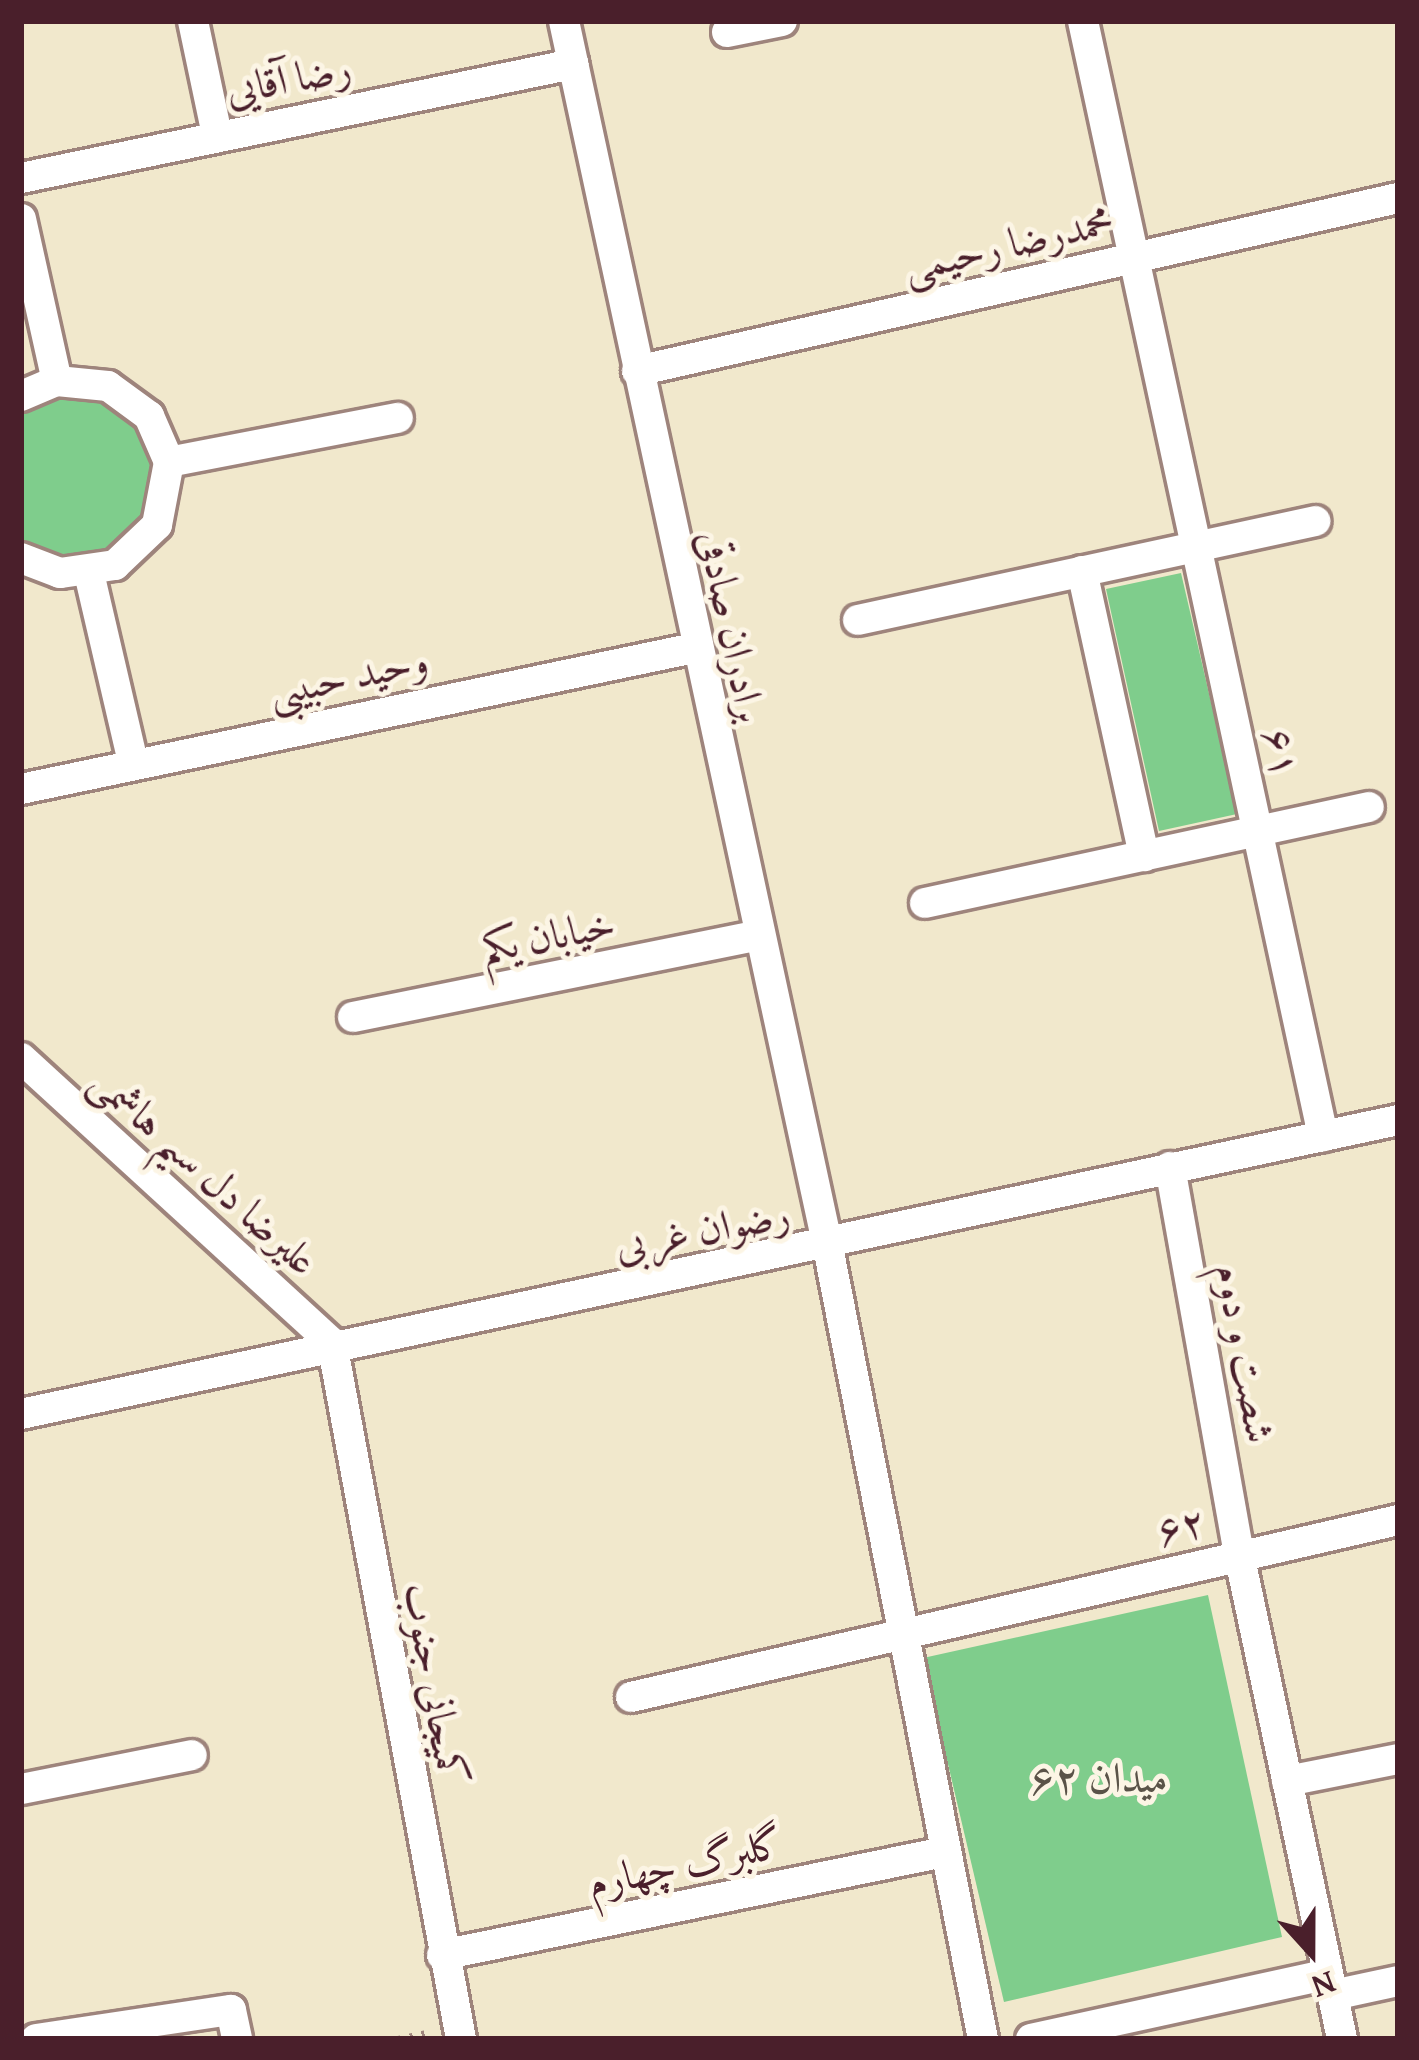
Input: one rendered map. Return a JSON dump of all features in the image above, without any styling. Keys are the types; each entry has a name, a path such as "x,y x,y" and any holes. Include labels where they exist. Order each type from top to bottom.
{"street":[{"path":"193,21 217,135"},
{"name":"برادران صادقی","path":"565,21 694,648 828,1247 900,1634"},
{"path":"727,32 782,21"},
{"name":"۶۱","path":"925,903 1257,831 1083,21"},
{"name":"رضا آقایی","path":"21,178 573,64"},
{"name":"محمدرضا رحیمی","path":"637,371 1398,198"},
{"path":"21,219 57,381"},
{"path":"21,396 57,381 108,386 131,398 149,416 170,462 158,525 137,550 89,573 60,573 21,558"},
{"path":"170,462 398,418"},
{"path":"857,620 1315,521"},
{"path":"1082,571 1144,856"},
{"path":"89,573 133,762"},
{"name":"وحید حبیبی","path":"21,789 694,648"},
{"path":"1323,1136 1257,831 1369,807"},
{"name":"خیابان یکم","path":"353,1017 759,935"},
{"name":"علیرضا دل سیم هاشمی","path":"21,1058 332,1343"},
{"name":"رضوان غربی","path":"21,1414 332,1343 828,1247 1170,1167 1398,1120"},
{"name":"شصت و دوم","path":"1170,1167 1239,1554"},
{"name":"کمیجانی جنوب","path":"332,1343 461,2039"},
{"path":"1239,1554 1398,1520"},
{"name":"۶۲","path":"631,1697 1239,1554 1330,1985"},
{"path":"900,1634 983,2039"},
{"path":"21,1789 192,1755"},
{"path":"1287,1781 1398,1759"},
{"name":"گلبرگ چهارم","path":"442,1954 944,1852"},
{"path":"1031,2039 1330,1985 1398,1981"},
{"path":"1330,1985 1342,2039"},
{"path":"37,2039 231,2010 237,2039"}],"green space":[{"path":"21,394 131,398 168,494 115,564 21,558"},
{"path":"1181,573 1237,814 1159,831 1106,589"},
{"name":"میدان ۶۲","path":"1208,1595 1282,1937 1004,2002 923,1658"}]}
